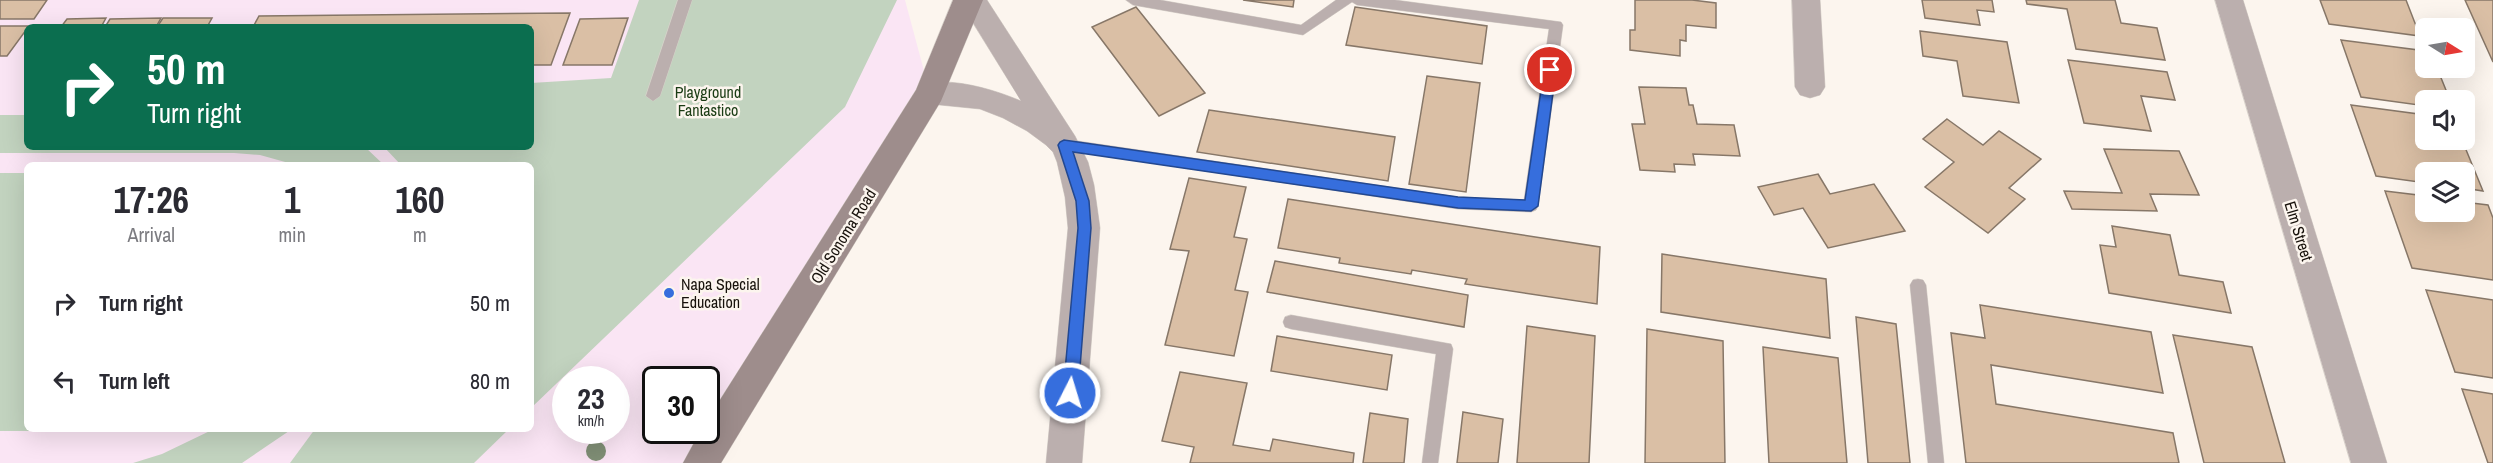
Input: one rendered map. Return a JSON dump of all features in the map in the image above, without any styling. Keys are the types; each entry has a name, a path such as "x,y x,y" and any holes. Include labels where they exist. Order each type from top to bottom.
{"main road":[{"name":"Old Sonoma Road","path":"701,463 930,93 968,0"}],"street":[{"path":"973,0 1064,145 1083,201 1084,228 1064,463"},
{"path":"1806,0 1810,87"},
{"name":"Elm Street","path":"2229,0 2369,463"},
{"path":"930,93 982,98 1024,115 1046,128 1064,145"}],"lane":[{"path":"653,96 685,0"},
{"path":"1133,0 1303,30 1346,0"},
{"path":"1064,145 1458,203 1531,206 1556,25 1357,0"},
{"path":"1918,285 1936,463"},
{"path":"1291,322 1445,349 1430,463"}],"shaded area":[{"name":"Napa Special Education","path":"0,0 905,0 927,82 720,431 720,366 642,366 642,444 712,444 701,463 0,463"}],"green space":[{"name":"Playground Fantastico","path":"639,0 897,0 845,107 575,366 552,366 552,388 534,405 534,162 398,162 387,150 534,150 534,83 611,78"},
{"path":"0,115 24,115 24,150 368,150 381,162 285,162 260,155 234,153 0,153"},
{"path":"0,173 24,173 24,431 0,431"},
{"path":"208,432 288,432 242,463 133,463 162,454"},
{"path":"313,432 506,432 474,463 290,463"}],"building":[{"path":"0,0 47,0 34,19 0,19"},
{"path":"1243,0 1294,0 1293,7"},
{"path":"1635,0 1692,0 1716,3 1716,28 1686,25 1686,41 1680,40 1680,56 1630,50 1630,30 1635,30"},
{"path":"1922,0 1992,0 1994,12 1977,10 1980,25 1925,18"},
{"path":"2026,0 2115,0 2121,23 2157,28 2165,60 2076,49 2067,9 2027,4"},
{"path":"2320,0 2406,0 2415,23 2415,35 2329,24"},
{"path":"2465,0 2493,0 2493,62 2475,18"},
{"path":"1136,7 1205,93 1159,116 1092,27"},
{"path":"1355,7 1487,26 1482,64 1346,45"},
{"path":"570,13 551,65 534,65 534,24 255,24 259,16"},
{"path":"106,18 103,24 63,24 67,19"},
{"path":"161,18 158,24 107,24 110,19"},
{"path":"163,18 212,18 209,24 159,24"},
{"path":"628,18 612,65 563,65 580,19"},
{"path":"0,26 24,26 24,33 7,56 0,56"},
{"path":"1920,31 2007,42 2019,103 1963,96 1957,61 1923,56"},
{"path":"2341,40 2415,50 2415,78 2441,78 2446,90 2415,90 2415,104 2361,97"},
{"path":"2068,60 2167,72 2175,100 2141,96 2151,131 2084,123"},
{"path":"1427,76 1480,83 1466,192 1409,184"},
{"path":"1639,87 1686,88 1689,105 1693,105 1697,124 1734,125 1740,156 1693,154 1695,165 1674,164 1675,172 1640,170 1632,124 1645,124"},
{"path":"2351,105 2415,114 2415,150 2466,150 2471,162 2415,162 2415,181 2376,176"},
{"path":"1209,110 1395,137 1388,181 1197,152"},
{"path":"1947,119 1983,145 1999,131 2041,159 2009,188 2025,199 1988,233 1925,187 1954,162 1923,139"},
{"path":"2104,149 2179,151 2199,195 2150,194 2157,211 2072,209 2064,191 2122,193"},
{"path":"2475,172 2483,191 2475,190"},
{"path":"1818,174 1830,194 1874,184 1905,231 1828,248 1803,208 1774,215 1758,187"},
{"path":"1189,178 1246,187 1234,237 1247,239 1235,290 1248,292 1234,356 1165,345 1189,251 1170,249"},
{"path":"2385,191 2415,195 2415,222 2475,222 2475,203 2488,205 2493,218 2493,280 2412,268"},
{"path":"1288,199 1600,247 1597,304 1465,284 1467,279 1412,270 1411,274 1339,263 1340,258 1278,248"},
{"path":"2112,226 2170,235 2179,275 2223,282 2231,313 2109,293 2100,245 2116,247"},
{"path":"1662,254 1826,279 1830,338 1661,312"},
{"path":"1275,261 1468,295 1464,327 1267,292"},
{"path":"2426,290 2493,300 2493,378 2455,372"},
{"path":"1980,305 2151,332 2163,393 1991,365 1996,404 2173,433 2179,463 1966,463 1951,333 1985,338"},
{"path":"1856,317 1896,324 1910,463 1868,463"},
{"path":"1527,326 1595,336 1589,463 1517,463"},
{"path":"1647,329 1723,341 1725,463 1645,463"},
{"path":"2173,335 2252,347 2285,463 2204,463"},
{"path":"1277,336 1392,355 1387,390 1271,371"},
{"path":"1763,347 1838,358 1847,463 1769,463"},
{"path":"1180,372 1247,383 1233,445 1270,451 1273,439 1354,453 1353,463 1190,463 1194,447 1162,441"},
{"path":"2462,389 2493,394 2493,463 2488,463"},
{"path":"1463,412 1503,419 1498,463 1457,463"},
{"path":"1370,413 1408,419 1404,463 1363,463"}],"place":[{"name":"Napa Special Education","path":"669,293"}],"route":[{"path":"1070,393 1084,228 1083,201 1064,145 1458,203 1531,206 1550,70"}]}
